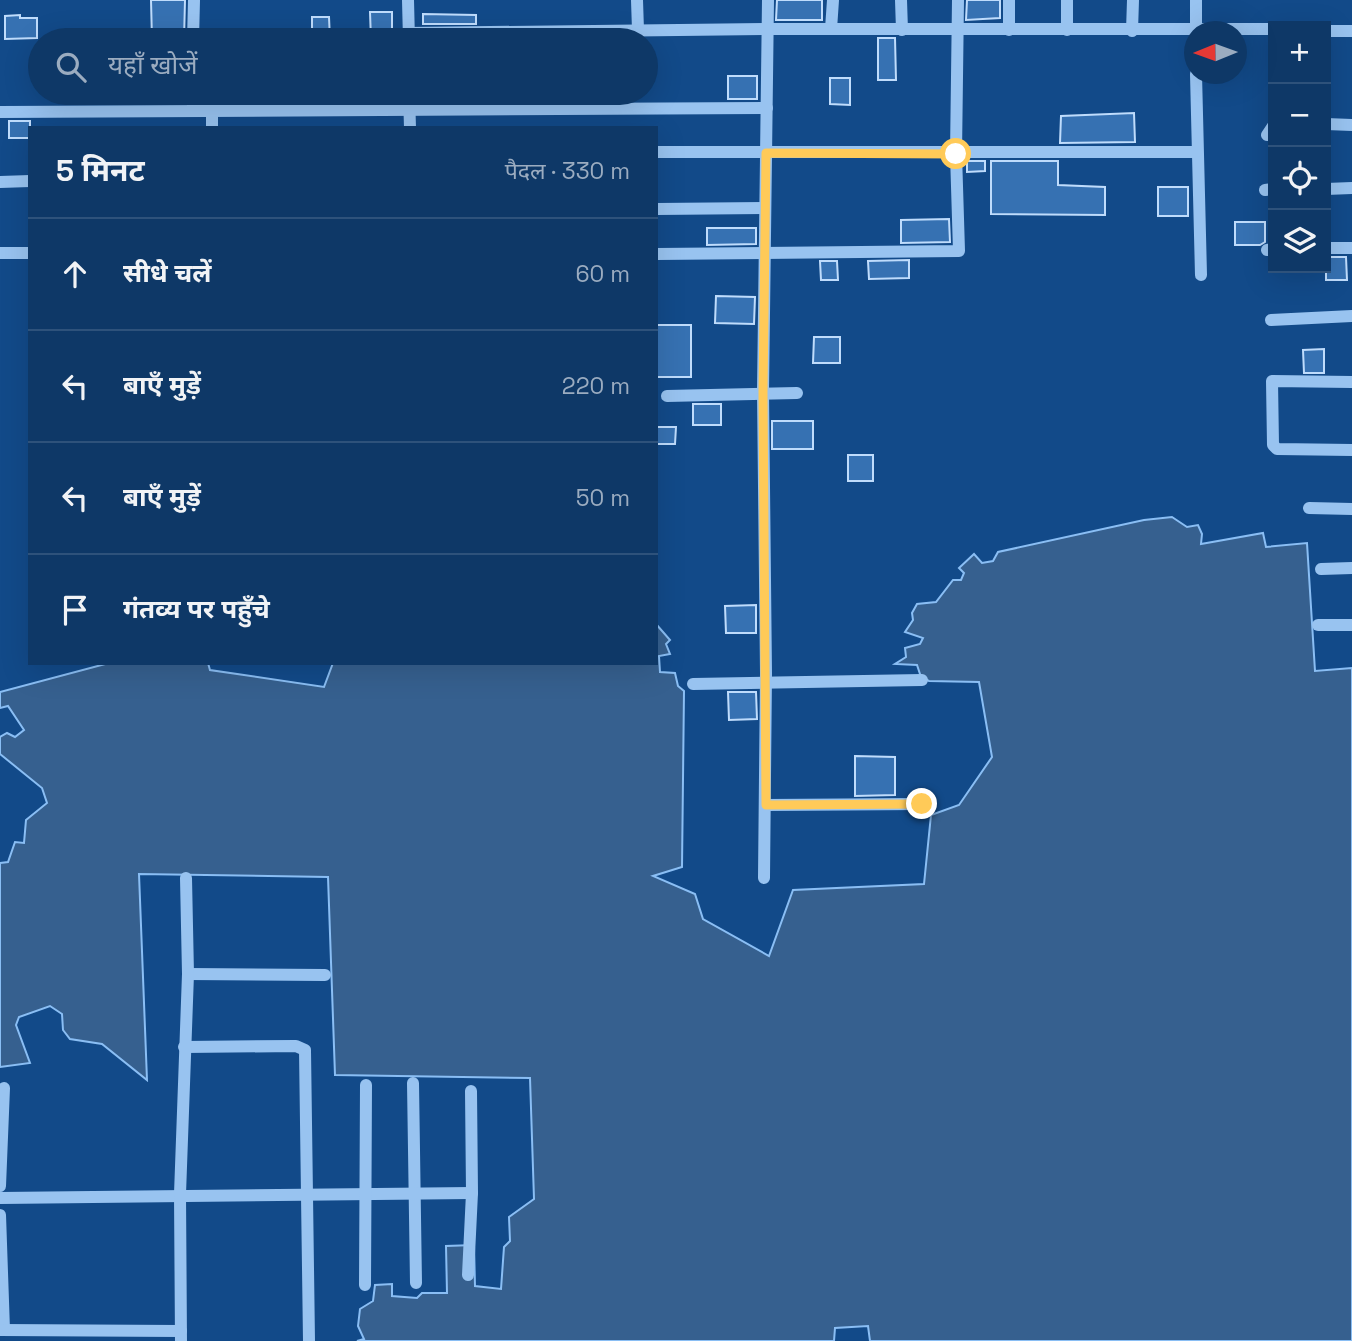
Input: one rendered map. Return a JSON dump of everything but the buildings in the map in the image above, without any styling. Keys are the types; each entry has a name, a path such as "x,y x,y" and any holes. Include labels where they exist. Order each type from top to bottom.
{"street":[{"path":"193,28 194,0"},
{"path":"408,0 409,28"},
{"path":"637,0 638,28"},
{"path":"764,878 766,682 763,392 768,0"},
{"path":"831,29 833,0"},
{"path":"901,0 902,30"},
{"path":"658,254 956,253 961,247 956,154 958,0"},
{"path":"1009,0 1009,30"},
{"path":"1067,0 1067,30"},
{"path":"1132,31 1133,0"},
{"path":"1196,0 1196,21"},
{"path":"1247,30 1268,29"},
{"path":"658,30 1184,31"},
{"path":"1331,31 1352,31"},
{"path":"1196,84 1201,275"},
{"path":"410,105 410,126"},
{"path":"0,112 767,108"},
{"path":"212,109 212,126"},
{"path":"1331,124 1352,125"},
{"path":"658,152 1196,152"},
{"path":"0,182 28,181"},
{"path":"1331,188 1352,188"},
{"path":"658,209 765,208"},
{"path":"1331,248 1352,248"},
{"path":"0,253 28,253"},
{"path":"1271,320 1352,316"},
{"path":"1352,382 1272,381 1273,444 1277,449 1352,450"},
{"path":"667,396 797,393"},
{"path":"1309,508 1352,509"},
{"path":"1321,569 1352,568"},
{"path":"1318,625 1352,625"},
{"path":"693,684 922,680"},
{"path":"766,805 922,804"},
{"path":"0,1215 2,1330 181,1336 180,1195 188,974 186,878"},
{"path":"188,974 325,975"},
{"path":"184,1047 296,1046 306,1050 309,1341"},
{"path":"413,1083 416,1283"},
{"path":"366,1085 366,1285"},
{"path":"0,1186 4,1088"},
{"path":"468,1275 472,1194 471,1091"},
{"path":"0,1198 472,1194"}],"water":[{"path":"1172,517 1187,527 1198,525 1202,534 1201,544 1263,533 1266,547 1307,543 1315,671 1352,668 1352,1341 870,1341 868,1326 835,1328 834,1341 357,1341 364,1339 358,1326 360,1309 373,1301 375,1285 392,1284 392,1296 417,1298 422,1293 447,1293 446,1246 474,1245 475,1286 501,1289 504,1247 510,1241 509,1217 534,1199 530,1078 335,1075 328,877 139,874 147,1080 102,1044 70,1039 63,1030 62,1014 50,1006 19,1017 16,1025 30,1063 0,1067 0,863 8,862 15,842 24,843 26,820 47,803 42,788 0,754 0,737 7,733 15,737 24,730 8,706 0,708 0,692 101,665 209,665 210,670 324,687 332,665 658,665 658,626 670,640 666,644 670,654 659,656 660,672 675,673 678,686 684,691 682,867 653,876 695,894 703,919 769,956 793,890 924,884 931,815 959,805 992,757 979,682 929,681 921,677 917,665 895,664 906,657 905,648 920,644 923,638 905,632 913,620 912,613 917,604 936,602 953,580 961,580 964,573 959,568 974,554 982,563 993,561 998,552 1144,520"}],"route":[{"path":"922,804 766,805 763,392 766,153 956,154"}]}
